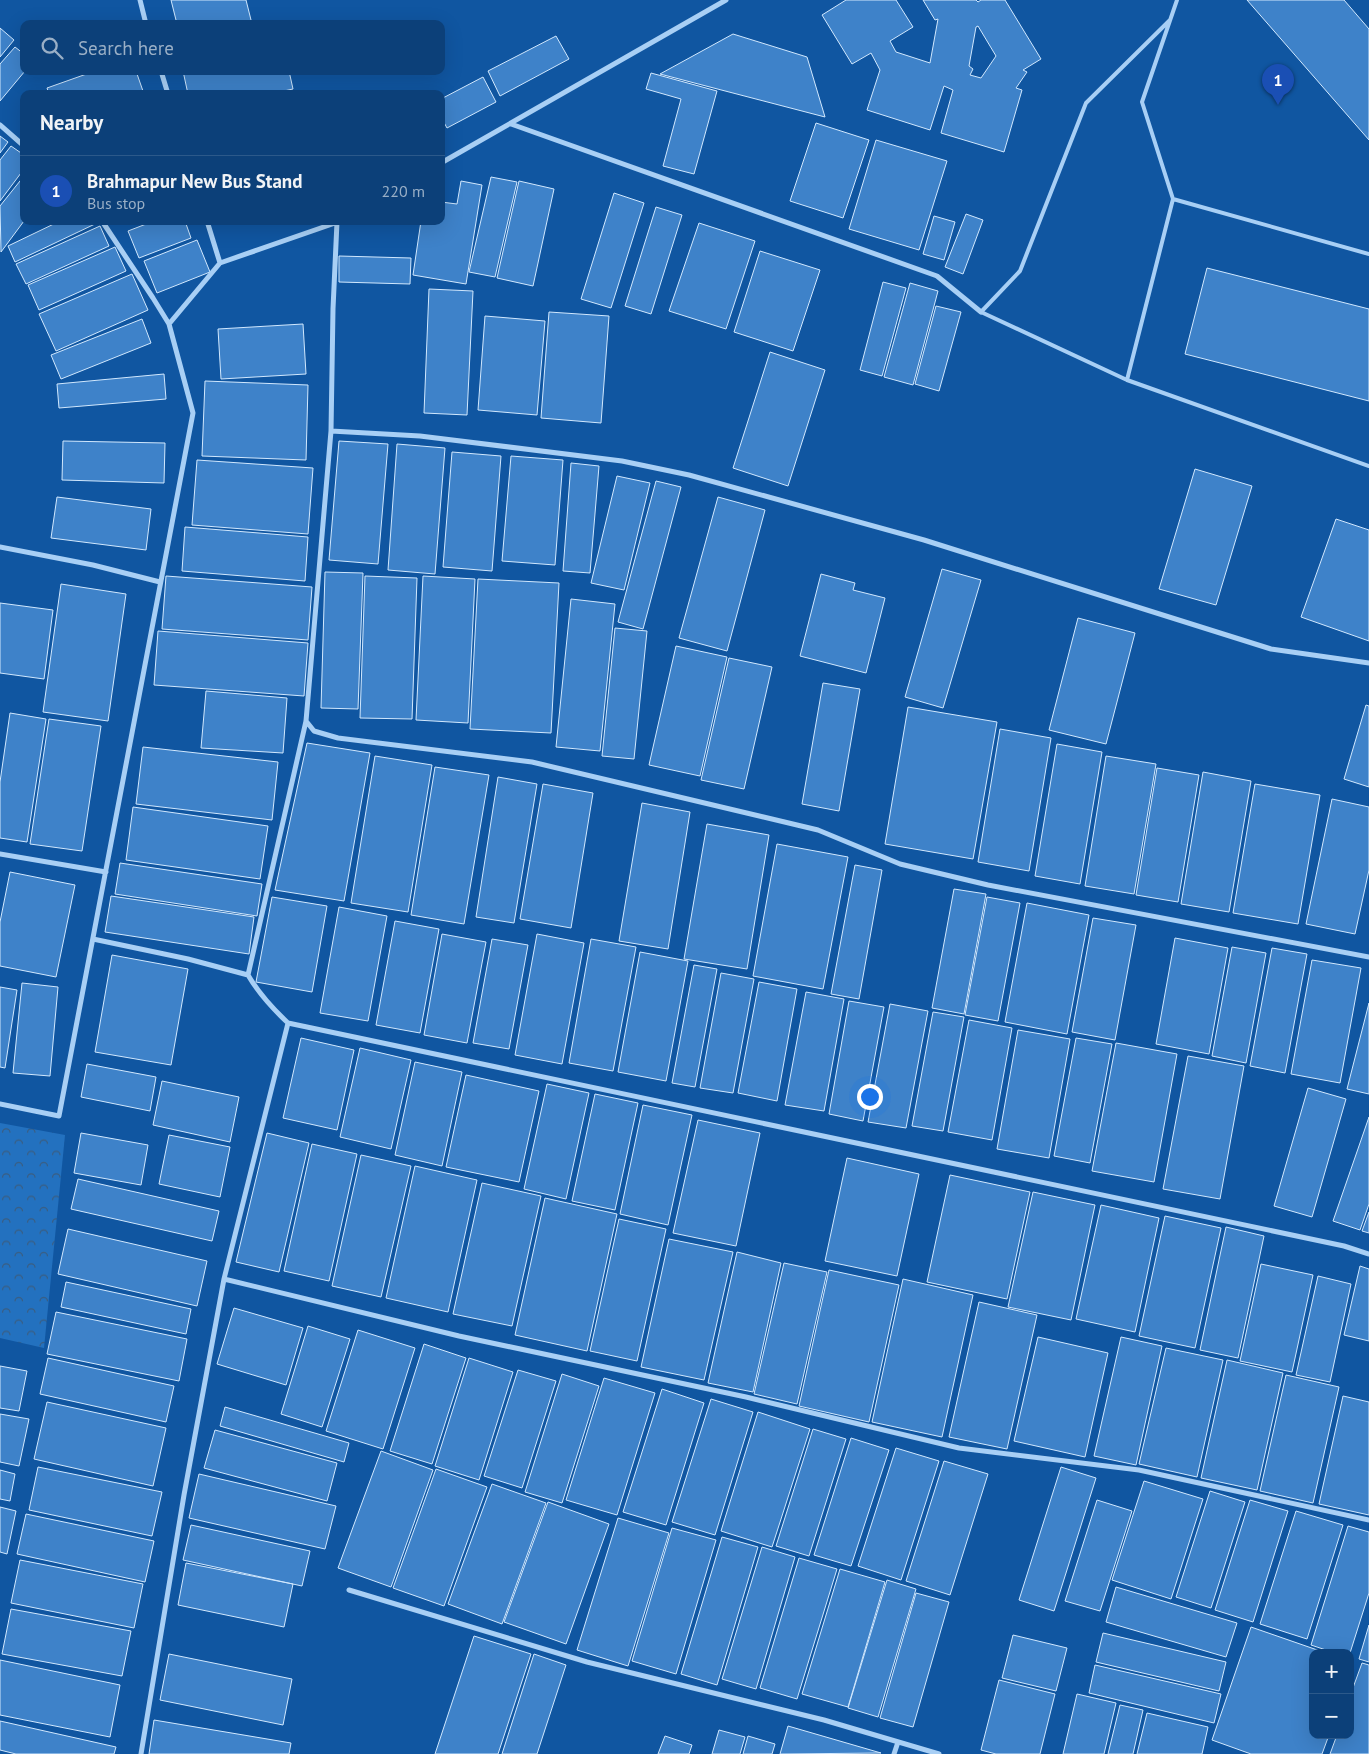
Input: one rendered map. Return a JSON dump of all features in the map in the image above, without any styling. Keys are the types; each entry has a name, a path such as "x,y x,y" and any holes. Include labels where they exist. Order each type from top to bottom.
{"street":[{"path":"140,0 145,20"},
{"path":"445,161 726,0"},
{"path":"162,75 167,90"},
{"path":"511,124 937,276 981,312"},
{"path":"0,125 20,142"},
{"path":"0,1104 59,1116 193,413 169,324 105,225"},
{"path":"208,225 220,263"},
{"path":"169,324 220,263 329,225"},
{"path":"338,225 332,309 331,431 306,721 248,975 270,1007 288,1023 1325,1242 1369,1254"},
{"path":"331,431 420,436 622,461 689,475 924,540 1270,649 1369,663"},
{"path":"0,547 93,565 160,582"},
{"path":"306,721 314,731 338,738 532,762 818,830 900,864 988,885 1369,957"},
{"path":"0,854 106,872"},
{"path":"93,939 188,959 248,975"},
{"path":"141,1754 182,1505 224,1279 288,1023"},
{"path":"224,1279 459,1336 746,1397 959,1448 1139,1470 1369,1520"},
{"path":"350,1590 587,1662 824,1720 940,1754"},
{"path":"894,1754 898,1742"}],"lane":[{"path":"1127,380 1173,199 1142,102 1177,0"},
{"path":"1171,18 1086,103 1020,271 981,312 1127,380 1369,466"},
{"path":"1173,199 1369,254"}],"green space":[{"path":"0,1123 65,1135 44,1348 0,1338"}],"building":[{"path":"171,0 246,0 251,20 176,20"},
{"path":"846,0 896,0 913,27 890,41 896,52 930,63 938,19 935,20 923,0 976,0 978,2 981,0 1005,0 1041,59 1023,70 1027,72 1016,88 1022,90 1004,152 941,133 953,90 944,86 930,130 867,110 880,70 871,53 852,64 822,15","holes":["978,26 996,56 981,78 970,75 973,69 969,66 976,27"]},
{"path":"1247,0 1344,0 1369,29 1369,140"},
{"path":"0,28 14,40 0,57"},
{"path":"733,34 807,57 825,117 660,74"},
{"path":"556,36 569,59 500,96 488,71"},
{"path":"15,47 20,51 20,75 22,75 0,101 0,64"},
{"path":"651,73 717,91 694,174 663,166 681,99 646,89"},
{"path":"84,75 137,75 143,90 48,90 47,88"},
{"path":"184,75 290,75 293,89 288,90 187,90"},
{"path":"483,77 496,102 447,128 445,124 445,97"},
{"path":"816,123 869,140 843,218 790,201"},
{"path":"0,136 8,142 0,153"},
{"path":"876,140 947,161 919,250 849,229"},
{"path":"11,146 20,152 20,174 0,201 0,160"},
{"path":"491,177 517,182 495,277 469,272"},
{"path":"20,181 21,225 1,252 0,206"},
{"path":"461,181 482,185 466,284 413,275 420,225 445,225 445,202 457,204"},
{"path":"519,181 554,189 533,286 497,278"},
{"path":"614,193 644,203 611,308 581,299"},
{"path":"656,207 682,215 651,314 625,306"},
{"path":"966,214 983,220 963,274 945,267"},
{"path":"934,216 955,222 944,260 923,254"},
{"path":"699,223 755,241 726,329 669,311"},
{"path":"52,225 93,225 15,262 8,246"},
{"path":"144,225 186,225 191,238 139,258 128,231"},
{"path":"100,226 109,246 26,284 16,264"},
{"path":"197,240 210,272 157,293 144,261"},
{"path":"115,247 126,271 39,310 28,285"},
{"path":"760,251 820,270 793,351 734,332"},
{"path":"339,256 411,258 410,284 339,282"},
{"path":"1207,268 1369,309 1369,401 1185,354"},
{"path":"132,274 148,310 56,351 39,314"},
{"path":"883,282 906,288 882,376 860,370"},
{"path":"910,283 938,291 913,385 884,377"},
{"path":"429,289 473,291 467,415 424,413"},
{"path":"936,306 961,312 939,391 915,384"},
{"path":"549,312 609,316 601,423 541,418"},
{"path":"485,316 545,321 537,415 478,410"},
{"path":"142,319 151,343 61,379 51,355"},
{"path":"303,324 306,374 221,379 218,329"},
{"path":"770,352 825,370 788,486 733,468"},
{"path":"164,374 166,399 59,408 57,384"},
{"path":"205,381 308,385 306,460 202,456"},
{"path":"63,441 165,443 164,483 62,480"},
{"path":"339,441 388,444 378,564 329,560"},
{"path":"397,444 445,448 435,574 388,570"},
{"path":"452,452 501,456 492,571 443,567"},
{"path":"511,456 563,460 555,565 502,561"},
{"path":"197,460 313,468 308,534 192,525"},
{"path":"571,463 599,466 590,573 563,571"},
{"path":"1195,469 1252,486 1216,605 1159,589"},
{"path":"617,476 650,483 624,590 591,583"},
{"path":"656,481 681,487 643,629 618,622"},
{"path":"57,497 151,509 146,550 51,538"},
{"path":"718,497 765,510 727,651 679,638"},
{"path":"1336,519 1369,530 1369,641 1301,617"},
{"path":"185,527 308,537 305,581 182,571"},
{"path":"942,569 981,580 943,708 905,697"},
{"path":"325,572 363,573 358,709 321,708"},
{"path":"821,574 855,583 853,590 885,598 866,673 800,656"},
{"path":"166,576 312,587 308,640 162,629"},
{"path":"365,576 417,578 412,719 360,718"},
{"path":"423,576 475,579 468,723 416,720"},
{"path":"478,579 559,583 551,733 470,729"},
{"path":"61,584 126,594 108,721 43,712"},
{"path":"571,599 615,604 600,751 556,747"},
{"path":"0,603 53,610 44,679 0,673"},
{"path":"1078,618 1135,633 1106,744 1049,730"},
{"path":"615,628 647,631 634,759 602,756"},
{"path":"158,631 308,643 304,696 154,685"},
{"path":"676,646 727,657 700,776 649,765"},
{"path":"729,658 772,667 744,789 701,780"},
{"path":"823,683 860,689 839,811 802,804"},
{"path":"206,691 287,698 283,753 201,748"},
{"path":"1366,705 1369,706 1369,787 1344,779"},
{"path":"908,707 997,722 973,859 885,844"},
{"path":"10,713 46,719 27,842 0,838 0,782"},
{"path":"49,719 101,726 82,851 30,844"},
{"path":"1000,729 1051,738 1029,871 978,862"},
{"path":"307,743 370,753 344,901 275,890"},
{"path":"1057,744 1102,752 1080,884 1035,876"},
{"path":"143,747 278,762 272,820 136,804"},
{"path":"375,756 432,765 408,912 351,903"},
{"path":"1106,756 1156,764 1134,894 1085,886"},
{"path":"435,767 489,775 464,924 411,915"},
{"path":"1157,768 1199,775 1178,902 1136,895"},
{"path":"1203,772 1251,781 1229,912 1181,904"},
{"path":"498,777 537,784 514,923 476,917"},
{"path":"543,784 593,793 571,928 520,919"},
{"path":"1255,784 1320,795 1298,924 1233,913"},
{"path":"1332,799 1369,807 1369,870 1355,934 1306,924"},
{"path":"642,803 690,812 668,949 619,941"},
{"path":"133,807 268,826 260,879 126,860"},
{"path":"707,824 769,835 747,969 684,959"},
{"path":"777,844 848,857 823,989 753,976"},
{"path":"120,863 262,884 257,916 115,894"},
{"path":"855,865 882,870 859,999 831,994"},
{"path":"10,872 75,885 56,977 0,966 0,922"},
{"path":"954,889 986,894 964,1014 932,1008"},
{"path":"111,896 254,917 249,954 105,932"},
{"path":"272,897 327,906 312,992 256,982"},
{"path":"987,897 1020,903 998,1021 965,1015"},
{"path":"1027,903 1089,915 1067,1034 1005,1022"},
{"path":"339,907 387,916 368,1021 320,1013"},
{"path":"1093,918 1136,925 1115,1040 1072,1032"},
{"path":"395,921 439,929 420,1033 376,1025"},
{"path":"442,934 486,942 467,1043 424,1035"},
{"path":"537,934 584,943 562,1064 515,1055"},
{"path":"1175,938 1228,948 1209,1054 1156,1044"},
{"path":"492,939 528,945 509,1049 473,1043"},
{"path":"591,939 636,947 613,1071 569,1063"},
{"path":"1232,947 1266,953 1246,1063 1212,1056"},
{"path":"1272,948 1307,954 1285,1073 1250,1066"},
{"path":"640,952 688,961 666,1081 618,1072"},
{"path":"112,955 188,969 171,1065 95,1052"},
{"path":"1312,960 1361,968 1340,1083 1291,1074"},
{"path":"694,965 717,969 695,1087 672,1083"},
{"path":"721,973 754,979 733,1093 700,1088"},
{"path":"759,982 797,989 777,1101 738,1093"},
{"path":"22,983 58,987 50,1076 13,1073"},
{"path":"0,987 17,990 5,1068 0,1067"},
{"path":"806,992 844,999 824,1111 785,1105"},
{"path":"849,1001 884,1007 863,1121 829,1114"},
{"path":"1369,1003 1369,1094 1347,1089"},
{"path":"890,1004 928,1011 906,1128 868,1122"},
{"path":"933,1012 964,1017 943,1131 912,1126"},
{"path":"969,1020 1012,1028 992,1140 948,1132"},
{"path":"1018,1030 1070,1039 1049,1158 997,1149"},
{"path":"301,1038 354,1050 337,1130 283,1118"},
{"path":"1076,1038 1112,1044 1090,1163 1054,1156"},
{"path":"1116,1043 1177,1054 1154,1182 1092,1171"},
{"path":"360,1048 411,1060 391,1149 340,1137"},
{"path":"1188,1056 1244,1066 1220,1199 1163,1189"},
{"path":"415,1062 462,1072 442,1166 395,1155"},
{"path":"87,1064 156,1077 150,1111 81,1097"},
{"path":"466,1075 539,1091 519,1182 446,1167"},
{"path":"162,1081 239,1097 230,1142 153,1125"},
{"path":"547,1084 589,1093 566,1199 524,1189"},
{"path":"1308,1088 1346,1099 1312,1217 1274,1206"},
{"path":"595,1094 638,1103 615,1210 572,1201"},
{"path":"643,1105 692,1115 668,1225 620,1214"},
{"path":"1369,1117 1369,1204 1360,1230 1333,1221"},
{"path":"698,1120 760,1133 736,1246 673,1233"},
{"path":"81,1133 148,1145 141,1185 74,1173"},
{"path":"267,1133 309,1143 279,1272 236,1262"},
{"path":"169,1135 230,1147 220,1197 159,1184"},
{"path":"312,1144 357,1154 329,1281 284,1271"},
{"path":"361,1155 411,1166 381,1297 332,1286"},
{"path":"847,1158 919,1174 897,1276 825,1261"},
{"path":"415,1166 477,1180 448,1312 386,1298"},
{"path":"950,1175 1030,1192 1007,1299 927,1282"},
{"path":"78,1179 219,1211 212,1241 71,1209"},
{"path":"482,1183 541,1196 512,1326 453,1314"},
{"path":"1033,1192 1095,1205 1071,1320 1008,1307"},
{"path":"545,1198 617,1214 587,1351 515,1335"},
{"path":"1101,1205 1159,1218 1135,1332 1076,1319"},
{"path":"1369,1212 1369,1233 1362,1231"},
{"path":"1165,1216 1221,1228 1195,1348 1139,1336"},
{"path":"619,1219 666,1229 637,1361 590,1351"},
{"path":"1226,1227 1264,1236 1238,1358 1200,1350"},
{"path":"68,1229 207,1261 197,1306 58,1274"},
{"path":"669,1239 733,1252 704,1380 641,1367"},
{"path":"737,1252 781,1263 753,1392 708,1383"},
{"path":"784,1263 827,1272 797,1404 754,1394"},
{"path":"1261,1264 1313,1275 1292,1372 1240,1361"},
{"path":"1360,1266 1369,1269 1369,1341 1344,1335"},
{"path":"829,1270 899,1285 869,1422 799,1406"},
{"path":"1318,1276 1351,1284 1330,1382 1296,1375"},
{"path":"903,1279 973,1295 942,1437 872,1422"},
{"path":"66,1282 191,1309 186,1334 61,1307"},
{"path":"979,1302 1037,1315 1007,1449 949,1437"},
{"path":"234,1308 303,1328 286,1385 217,1364"},
{"path":"56,1312 187,1339 179,1381 47,1354"},
{"path":"308,1326 350,1339 322,1427 281,1414"},
{"path":"358,1330 415,1348 383,1449 326,1431"},
{"path":"1038,1337 1108,1353 1085,1457 1014,1441"},
{"path":"1121,1337 1162,1346 1136,1465 1094,1456"},
{"path":"424,1344 466,1358 432,1464 390,1451"},
{"path":"1166,1348 1223,1360 1197,1477 1139,1464"},
{"path":"48,1358 174,1386 166,1422 40,1394"},
{"path":"469,1358 513,1372 479,1480 435,1466"},
{"path":"1227,1360 1283,1373 1257,1490 1201,1478"},
{"path":"0,1366 27,1371 19,1411 0,1408"},
{"path":"518,1370 556,1381 522,1488 484,1476"},
{"path":"562,1374 599,1386 562,1503 525,1492"},
{"path":"1286,1375 1339,1387 1313,1503 1260,1491"},
{"path":"604,1378 655,1393 617,1515 566,1500"},
{"path":"662,1389 704,1403 666,1525 623,1512"},
{"path":"1343,1396 1369,1402 1369,1515 1319,1504"},
{"path":"711,1399 753,1412 715,1535 672,1522"},
{"path":"47,1402 166,1428 153,1486 34,1459"},
{"path":"225,1407 349,1443 344,1462 220,1426"},
{"path":"758,1412 810,1429 772,1547 721,1531"},
{"path":"0,1414 29,1419 19,1466 0,1462"},
{"path":"813,1429 846,1439 809,1556 776,1546"},
{"path":"215,1430 337,1463 327,1501 204,1468"},
{"path":"851,1438 889,1450 851,1566 814,1555"},
{"path":"896,1448 939,1461 901,1580 858,1566"},
{"path":"381,1451 433,1470 391,1587 338,1568"},
{"path":"944,1461 988,1474 950,1595 906,1581"},
{"path":"38,1467 162,1492 152,1536 29,1510"},
{"path":"1061,1467 1096,1478 1054,1611 1019,1600"},
{"path":"436,1469 487,1487 444,1606 393,1588"},
{"path":"0,1470 15,1474 10,1501 0,1499"},
{"path":"199,1474 336,1506 325,1549 189,1518"},
{"path":"1144,1481 1203,1499 1171,1599 1112,1580"},
{"path":"492,1484 546,1503 502,1624 448,1604"},
{"path":"1210,1491 1245,1502 1211,1608 1176,1597"},
{"path":"1097,1500 1132,1511 1100,1611 1065,1601"},
{"path":"1250,1500 1288,1511 1253,1622 1215,1610"},
{"path":"548,1502 609,1524 566,1644 504,1622"},
{"path":"0,1507 16,1511 7,1554 0,1552"},
{"path":"1296,1511 1343,1525 1307,1639 1260,1624"},
{"path":"26,1514 154,1541 145,1582 17,1554"},
{"path":"618,1518 669,1533 628,1666 577,1650"},
{"path":"191,1525 310,1551 302,1586 183,1560"},
{"path":"1348,1526 1369,1532 1369,1593 1351,1649 1323,1649 1311,1645"},
{"path":"672,1528 716,1540 676,1674 632,1661"},
{"path":"722,1537 758,1547 717,1685 681,1674"},
{"path":"762,1547 795,1557 756,1689 722,1679"},
{"path":"799,1558 837,1569 797,1699 760,1688"},
{"path":"20,1560 143,1584 134,1628 11,1603"},
{"path":"186,1563 293,1584 284,1627 178,1605"},
{"path":"840,1569 885,1582 848,1707 802,1694"},
{"path":"887,1580 916,1589 878,1717 848,1708"},
{"path":"1116,1587 1237,1623 1226,1657 1106,1622"},
{"path":"916,1593 949,1602 913,1727 880,1718"},
{"path":"11,1609 131,1631 122,1676 2,1654"},
{"path":"1369,1625 1369,1662 1359,1659"},
{"path":"1251,1627 1314,1649 1309,1649 1309,1739 1328,1739 1322,1754 1251,1754 1212,1740"},
{"path":"1103,1633 1226,1662 1219,1691 1096,1662"},
{"path":"1013,1635 1067,1648 1056,1691 1002,1678"},
{"path":"474,1636 531,1654 498,1754 435,1754"},
{"path":"169,1654 292,1679 283,1725 160,1700"},
{"path":"534,1654 566,1665 537,1754 502,1754"},
{"path":"0,1660 120,1685 110,1737 0,1715"},
{"path":"1362,1663 1369,1665 1369,1754 1330,1754 1336,1739 1354,1739 1354,1685"},
{"path":"1095,1665 1221,1694 1214,1723 1089,1693"},
{"path":"999,1680 1055,1694 1040,1754 996,1754 981,1750"},
{"path":"1077,1694 1116,1703 1104,1754 1063,1754"},
{"path":"1120,1705 1143,1710 1133,1754 1108,1754"},
{"path":"1147,1713 1208,1727 1202,1754 1137,1754"},
{"path":"154,1720 291,1743 289,1754 149,1754"},
{"path":"0,1721 116,1747 114,1754 16,1754 0,1750"},
{"path":"788,1726 881,1753 780,1754"},
{"path":"719,1730 745,1737 740,1754 712,1754"},
{"path":"665,1736 692,1745 689,1754 658,1754"},
{"path":"748,1736 775,1744 772,1754 743,1754"}],"place":[{"name":"Brahmapur New Bus Stand","path":"1278,105"}]}
